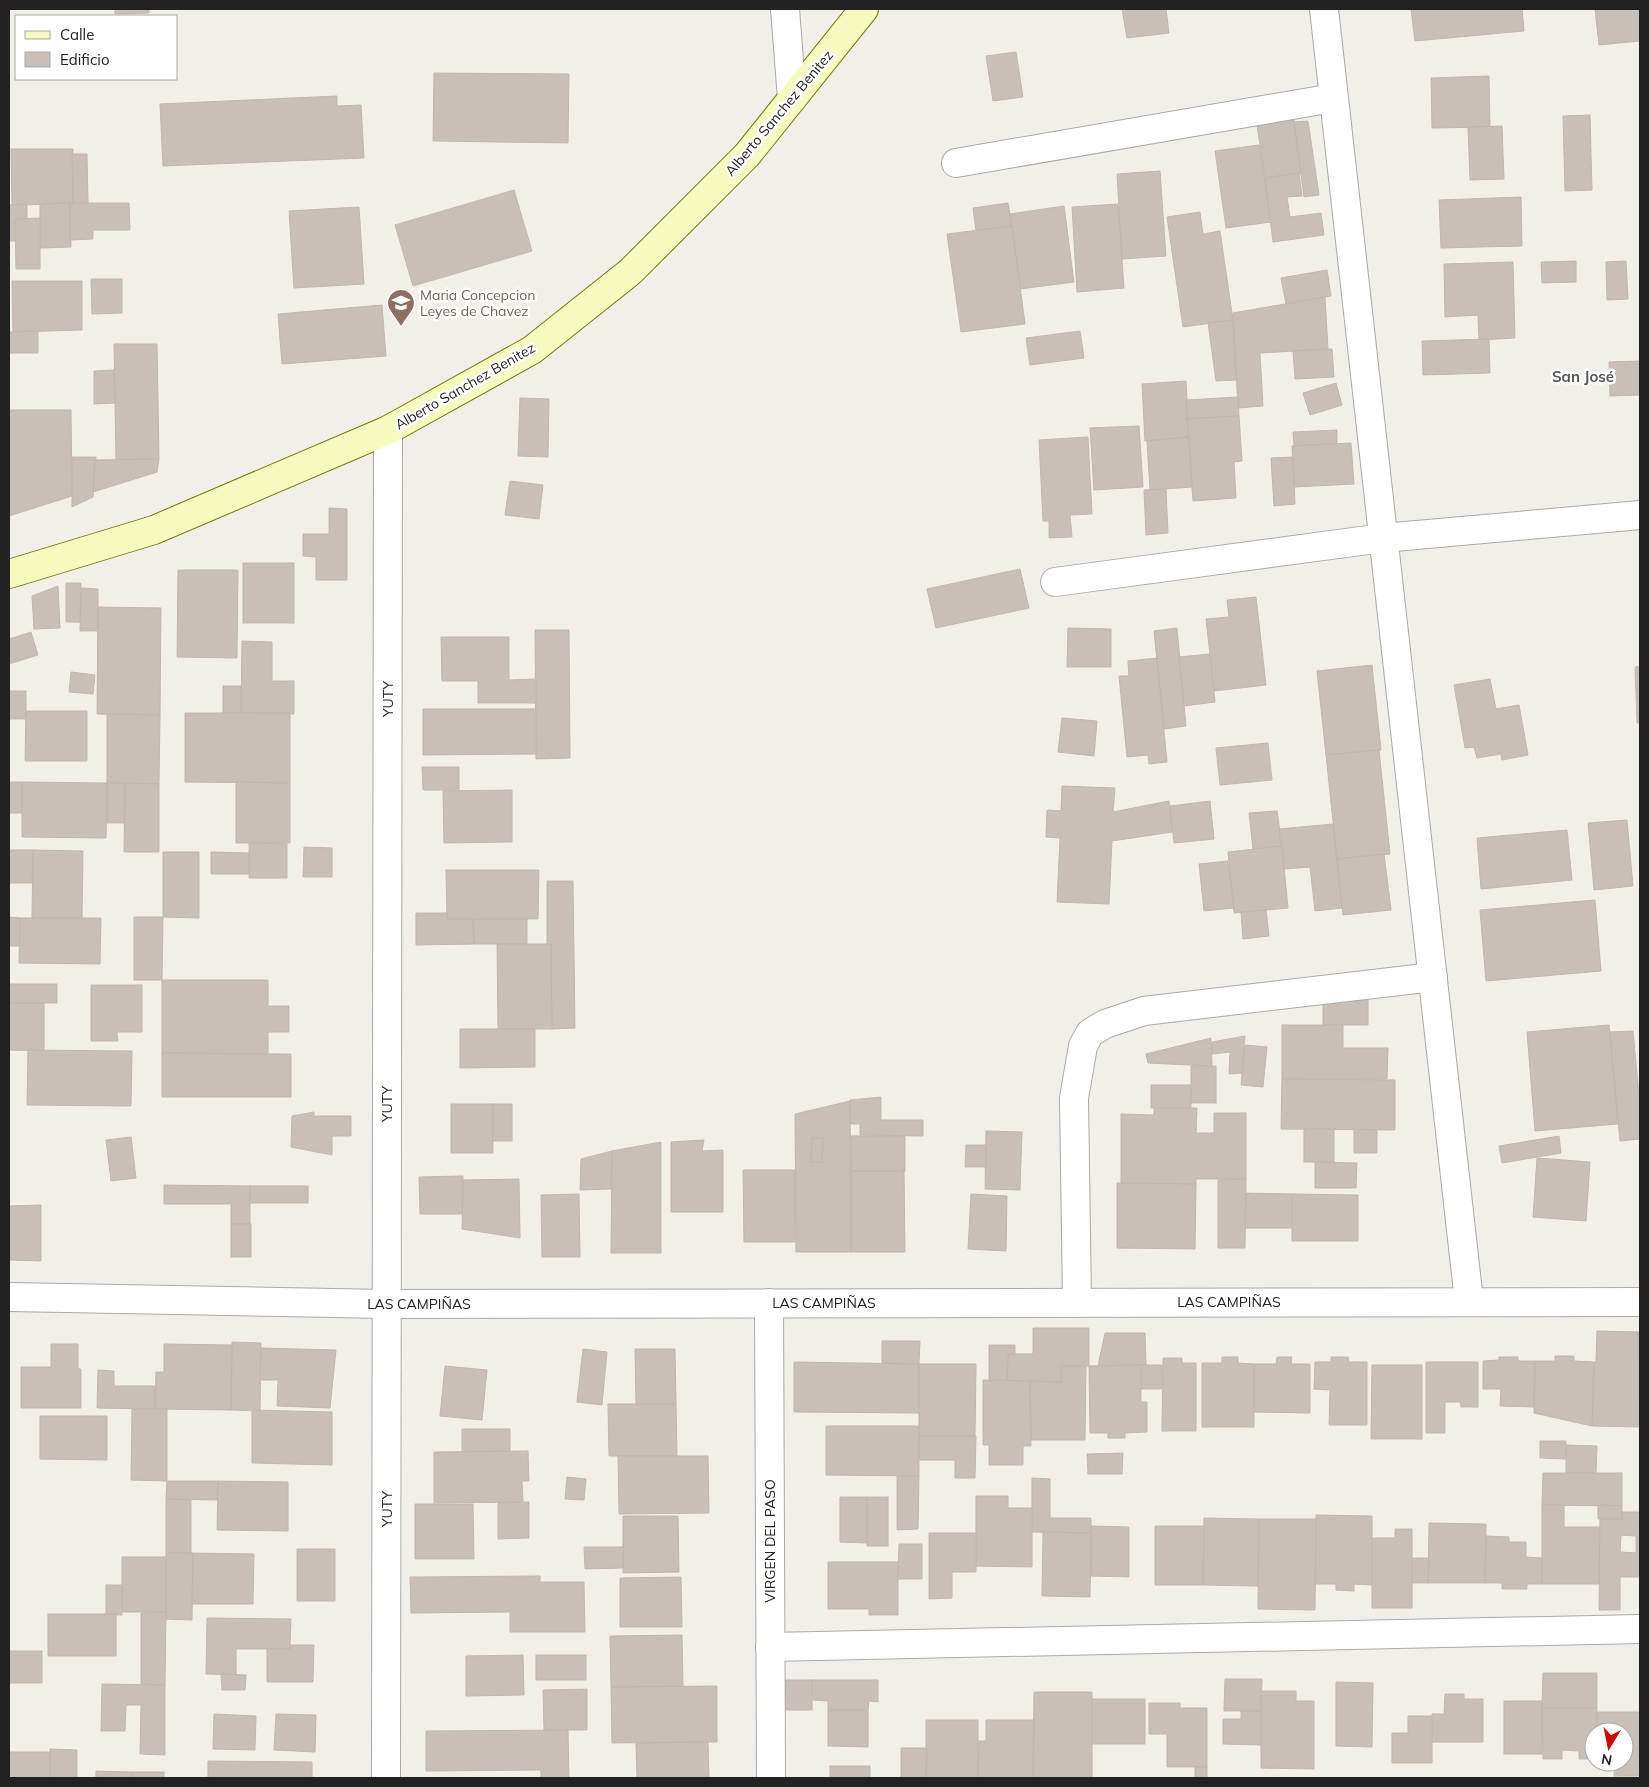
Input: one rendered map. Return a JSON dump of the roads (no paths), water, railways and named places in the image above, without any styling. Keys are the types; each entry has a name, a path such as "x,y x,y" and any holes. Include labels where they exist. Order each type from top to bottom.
{"street":[{"path":"785,9 792,99"},
{"name":"Alberto Sanchez Benitez","path":"9,574 154,530 388,430 532,350 630,272 747,155 864,9"},
{"path":"1324,9 1469,1301"},
{"path":"956,163 1334,98"},
{"name":"YUTY","path":"386,1778 388,430"},
{"path":"1055,582 1383,538 1640,515"},
{"path":"1077,1302 1074,1098 1083,1046 1090,1033 1105,1024 1144,1011 1433,977"},
{"name":"LAS CAMPIÑAS","path":"9,1297 387,1304 1640,1302"},
{"name":"VIRGEN DEL PASO","path":"769,1303 771,1778"},
{"path":"770,1647 1640,1629"}],"place":[{"name":"Maria Concepcion Leyes de Chavez","path":"401,327"}],"district":[{"name":"San José","path":"1583,377"}]}
